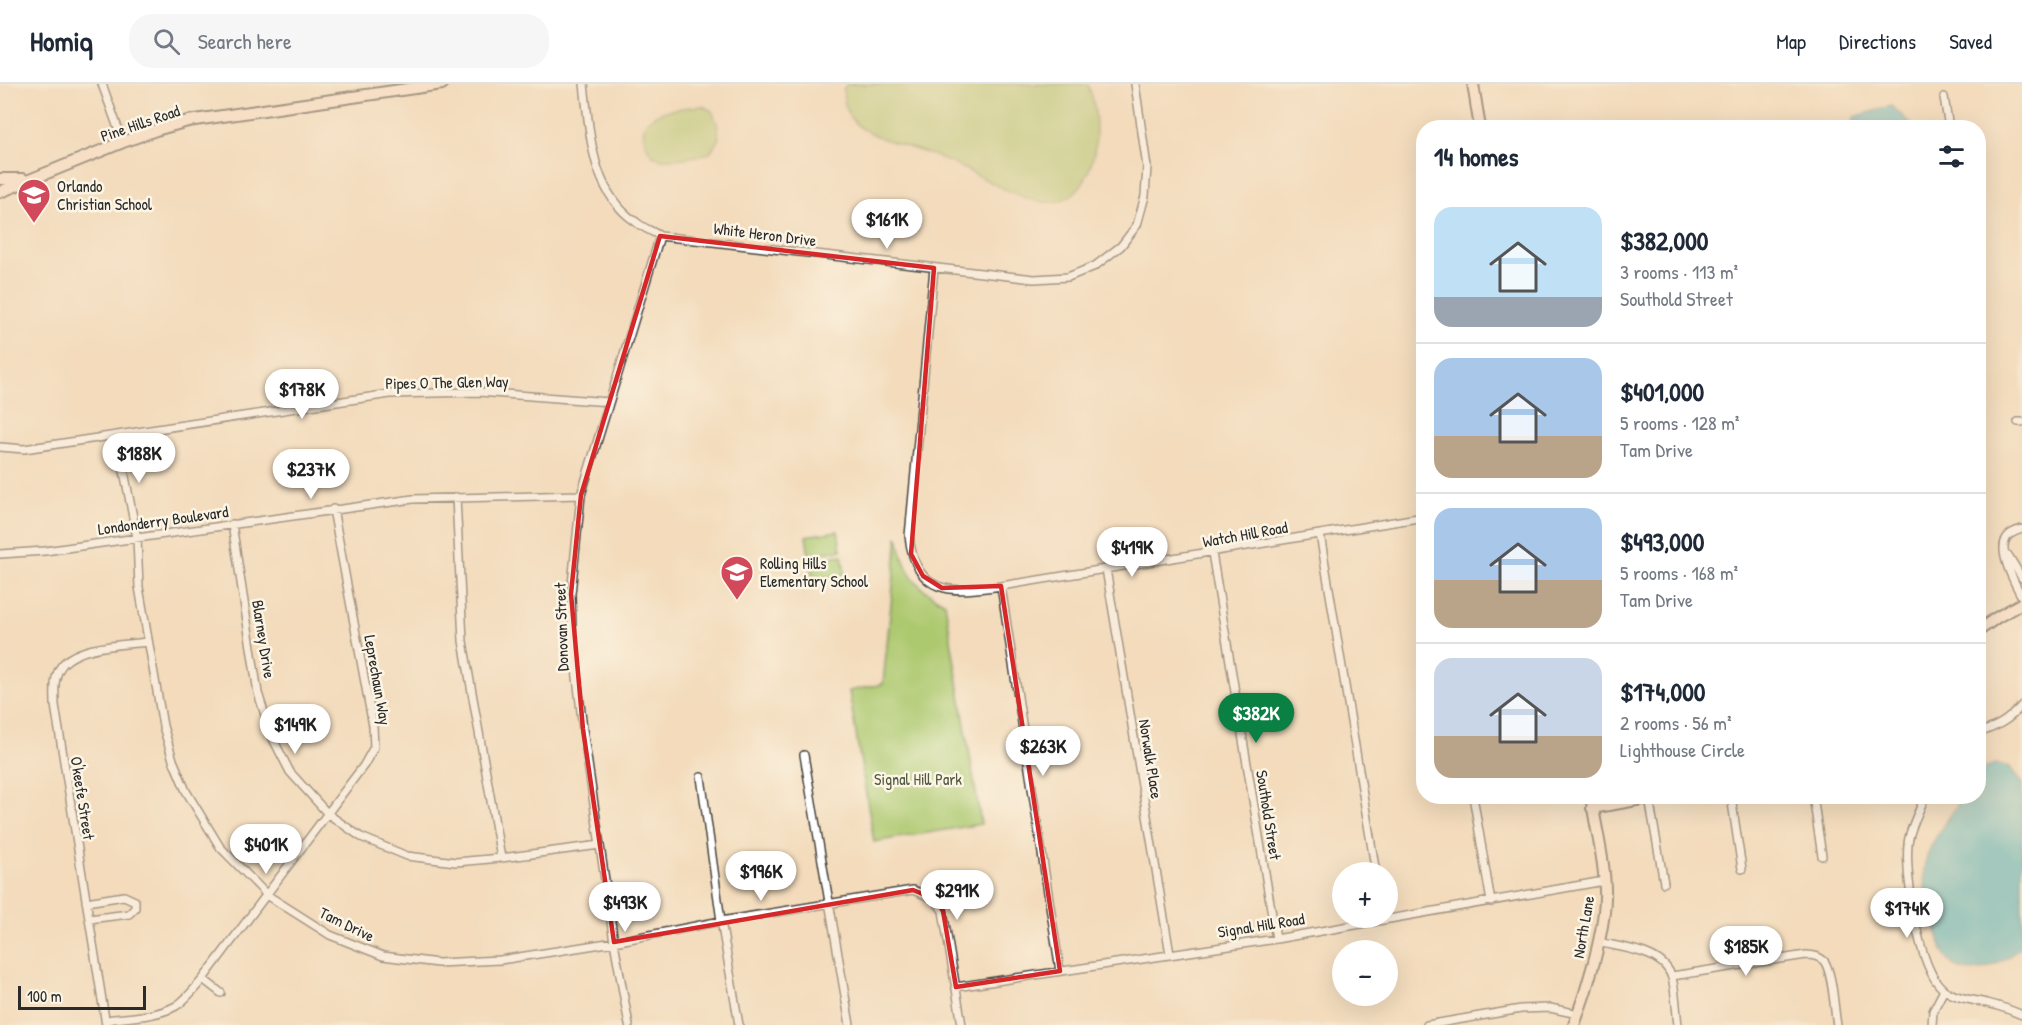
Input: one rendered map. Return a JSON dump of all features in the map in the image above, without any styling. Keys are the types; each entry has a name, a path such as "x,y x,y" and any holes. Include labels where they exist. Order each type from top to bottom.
{"main road":[{"name":"Pine Hills Road","path":"0,192 156,130 216,116 437,84"},
{"path":"1473,84 1479,120"},
{"name":"Pine Hills Road","path":"0,179 30,179"},
{"path":"1986,625 2022,603"},
{"name":"North Lane","path":"1576,1020 1604,916 1605,881 1592,804"}],"street":[{"path":"102,84 123,142"},
{"name":"White Heron Drive","path":"584,84 593,153 604,186 617,206 636,222 660,236 1024,278 1068,277 1095,266 1120,246 1137,225 1145,196 1147,159 1135,84"},
{"path":"1944,97 1948,120"},
{"name":"Donovan Street","path":"629,1025 614,942 583,729 572,634 571,591 581,495 660,236"},
{"name":"Watch Hill Road","path":"934,268 909,536 911,554 923,576 942,588 963,591 1001,586 1416,518"},
{"name":"Pipes O The Glen Way","path":"0,447 24,449 390,394 479,392 609,402"},
{"name":"Tam Drive","path":"117,435 137,538 139,587 148,642 163,726 173,760 186,791 220,847 267,895 330,935 383,956 438,963 500,960 913,890 935,899 943,910 956,987"},
{"name":"Londonderry Boulevard","path":"0,554 24,554 413,499 581,495"},
{"path":"456,497 463,641 501,858"},
{"name":"Leprechaun Way","path":"106,1022 156,1013 176,1006 202,979 267,895 364,765 374,747 373,726 333,509"},
{"name":"Blarney Drive","path":"232,524 258,693 272,737 290,772 328,814 361,837 407,856 456,862 600,845"},
{"path":"2022,529 2006,537 2004,548 2010,573 2022,597"},
{"path":"1320,534 1374,862"},
{"path":"2004,548 2022,579"},
{"name":"Southold Street","path":"1212,553 1275,939"},
{"name":"Norwalk Place","path":"1106,569 1170,954"},
{"path":"1001,586 1060,971"},
{"name":"O'keefe Street","path":"106,1022 55,705 55,684 61,667 75,656 92,649 148,642"},
{"path":"1986,731 1995,728 2011,717 2022,705"},
{"path":"804,755 850,1025"},
{"path":"701,777 721,921 740,1025"},
{"path":"1474,804 1491,902"},
{"path":"1655,804 1664,883"},
{"path":"1732,804 1742,869"},
{"path":"1814,804 1822,856"},
{"path":"1922,804 1908,842 1908,886 1923,956 1934,978 1944,990 2022,1015"},
{"name":"Signal Hill Road","path":"1398,917 1605,881"},
{"path":"86,902 124,896 135,901 135,908 129,914 89,919"},
{"name":"Signal Hill Road","path":"956,987 1334,928"},
{"path":"1598,942 1641,952 1664,964 1672,976 1678,1025"},
{"path":"1672,976 1814,955 1824,961 1829,974 1837,1025"},
{"path":"202,979 221,993"},
{"path":"956,987 962,1025"},
{"path":"1932,1025 1933,1011 1944,990"},
{"path":"1427,1025 1521,1009 1550,1008 1576,1020"}],"highlighted area":[{"path":"660,236 934,268 911,554 923,576 942,588 1001,586 1060,971 956,987 943,911 935,899 913,890 614,942 583,729 571,594 581,495"}],"green space":[{"path":"847,84 1088,84 1094,103 1096,138 1088,172 1081,186 1070,196 1055,202 1037,201 1024,197 933,155 878,137 861,128 852,120 845,105 843,89"},
{"path":"703,106 712,111 717,123 719,138 710,153 671,159 659,158 652,154 645,141 644,131 647,123 653,117 673,109"},
{"path":"838,531 841,550 809,555 806,536"},
{"name":"Signal Hill Park","path":"898,536 903,559 912,576 925,591 945,603 981,824 874,842 849,691 883,684"},
{"path":"842,555 845,574 813,579 810,560"}],"water":[{"path":"1891,106 1907,120 1853,120 1854,117"},
{"path":"1996,764 2010,767 2022,784 2022,946 1987,968 1966,970 1957,968 1944,952 1936,932 1926,892 1924,869 1934,841 1958,804 1986,804 1986,768"}],"place":[{"name":"Orlando Christian School","path":"34,224"},
{"name":"Rolling Hills Elementary School","path":"737,601"}]}
